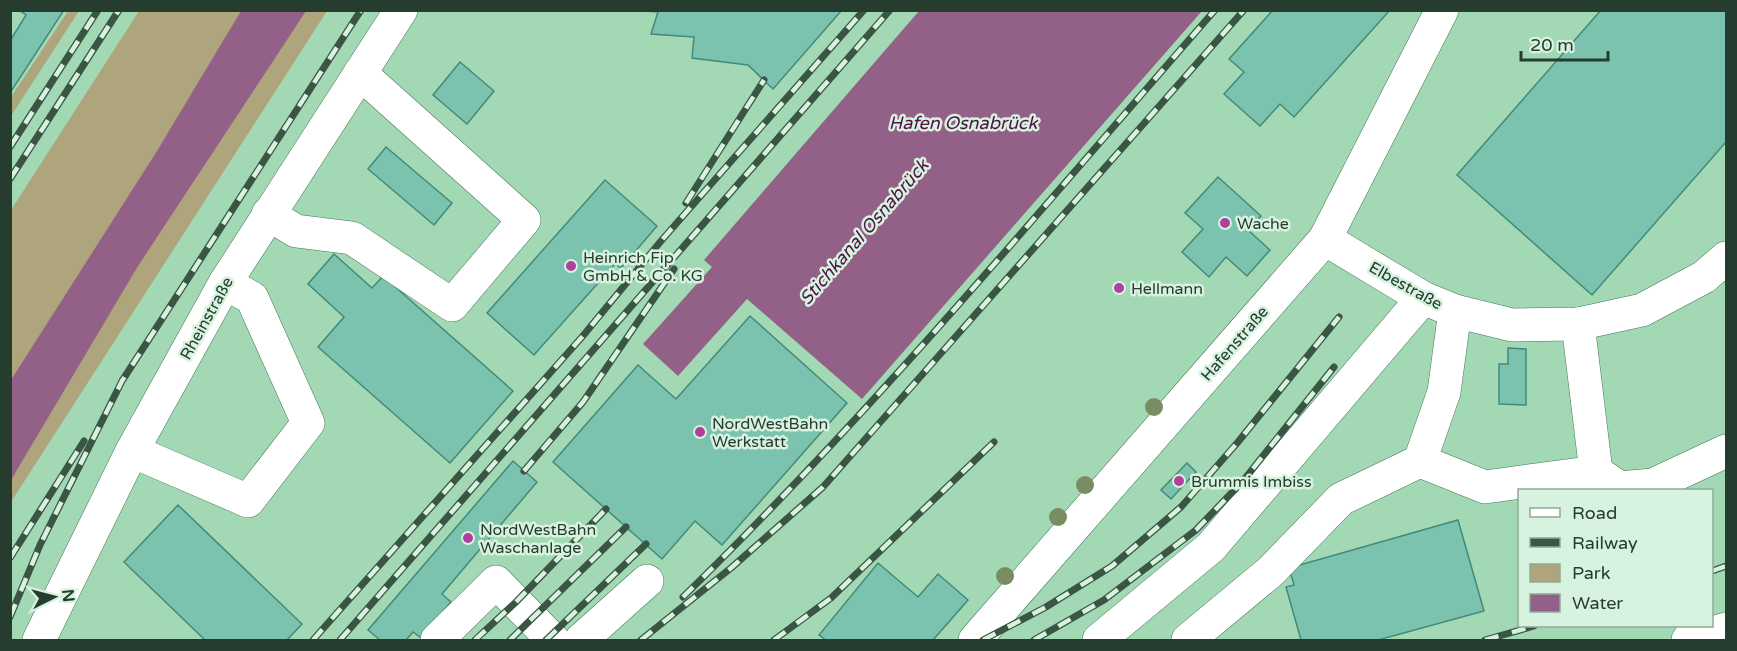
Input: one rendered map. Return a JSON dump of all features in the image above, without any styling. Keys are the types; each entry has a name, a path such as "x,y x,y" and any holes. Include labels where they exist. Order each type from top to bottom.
{"street":[{"name":"Rheinstraße","path":"39,640 132,451 225,283 400,10"},
{"name":"Hafenstraße","path":"975,640 1325,239 1442,10"},
{"path":"268,214 296,231 352,238 452,305 524,220 360,73"},
{"name":"Elbestraße","path":"1325,239 1423,298 1455,311 1512,325 1578,324 1642,310 1704,278 1726,258"},
{"path":"132,451 248,501 308,423 252,298 225,283"},
{"path":"1099,640 1211,548 1423,298"},
{"path":"1188,640 1270,572 1341,499 1420,461 1444,392 1455,311"},
{"path":"1578,324 1596,472"},
{"path":"1420,461 1485,487 1596,472 1620,488 1653,485 1726,451"},
{"path":"581,640 647,581"},
{"path":"437,640 496,582 553,640"},
{"path":"1688,640 1726,629"}],"green space":[{"path":"68,11 79,11 11,116 11,97"},
{"path":"139,11 327,11 11,502 11,210"}],"water":[{"path":"241,11 306,11 138,266 11,480 11,380 157,151"},
{"name":"Hafen Osnabrück","path":"919,11 1202,11 862,399 747,299 678,376 643,344 712,267 704,260"}],"building":[{"path":"19,10 64,10 10,93 10,41 26,15"},
{"path":"631,10 842,10 773,89 748,65 692,58 694,37 651,34 658,12"},
{"path":"1273,10 1390,10 1294,117 1280,104 1260,126 1224,94 1244,72 1229,59"},
{"path":"1601,10 1726,10 1726,142 1592,295 1457,175"},
{"path":"460,62 494,91 467,124 433,95"},
{"path":"386,147 452,203 434,225 368,169"},
{"name":"Wache","path":"1218,177 1261,216 1248,230 1270,250 1247,276 1226,257 1209,277 1182,252 1203,229 1185,213"},
{"name":"Heinrich Fip GmbH & Co. KG","path":"605,180 657,226 621,268 615,264 534,355 487,313"},
{"path":"334,254 372,288 383,276 513,391 450,463 318,347 344,317 308,284"},
{"name":"NordWestBahn Werkstatt","path":"750,316 847,403 722,545 695,521 662,559 553,462 638,365 676,399"},
{"path":"1508,348 1526,349 1526,405 1499,404 1499,364 1508,364"},
{"name":"NordWestBahn Waschanlage","path":"513,461 537,482 442,594 451,602 421,638 413,632 406,640 380,640 368,630"},
{"name":"Brummis Imbiss","path":"1187,463 1196,472 1171,499 1161,490"},
{"path":"178,505 302,624 287,640 205,640 124,562"},
{"path":"1458,520 1484,611 1378,640 1301,640 1286,587 1294,585 1289,568"},
{"path":"878,563 918,597 938,574 968,600 933,640 826,640 819,635"}],"railway":[{"path":"10,147 98,10"},
{"path":"10,179 119,10"},
{"path":"10,617 40,545 122,381 361,10"},
{"path":"313,640 582,337 661,241 864,10"},
{"path":"340,640 890,10"},
{"path":"683,597 753,527 889,383 1215,10"},
{"path":"641,640 731,568 823,487 1244,10"},
{"path":"686,203 764,80"},
{"path":"524,471 583,402 674,269"},
{"path":"983,640 1046,607 1112,566 1181,507 1238,442 1339,317"},
{"path":"1034,640 1104,600 1196,530 1243,481 1334,367"},
{"path":"10,558 84,441"},
{"path":"774,640 831,598 994,442"},
{"path":"475,640 516,602 606,509"},
{"path":"510,640 626,527"},
{"path":"546,640 646,544"},
{"path":"1713,571 1726,566"},
{"path":"1485,640 1530,627"}],"place":[{"name":"Wache","path":"1225,223"},
{"name":"Heinrich Fip GmbH & Co. KG","path":"571,266"},
{"name":"Hellmann","path":"1119,288"},
{"name":"NordWestBahn Werkstatt","path":"700,432"},
{"name":"Brummis Imbiss","path":"1179,481"},
{"name":"NordWestBahn Waschanlage","path":"468,538"}],"water label":[{"name":"Stichkanal Osnabrück","path":"864,232"}]}
